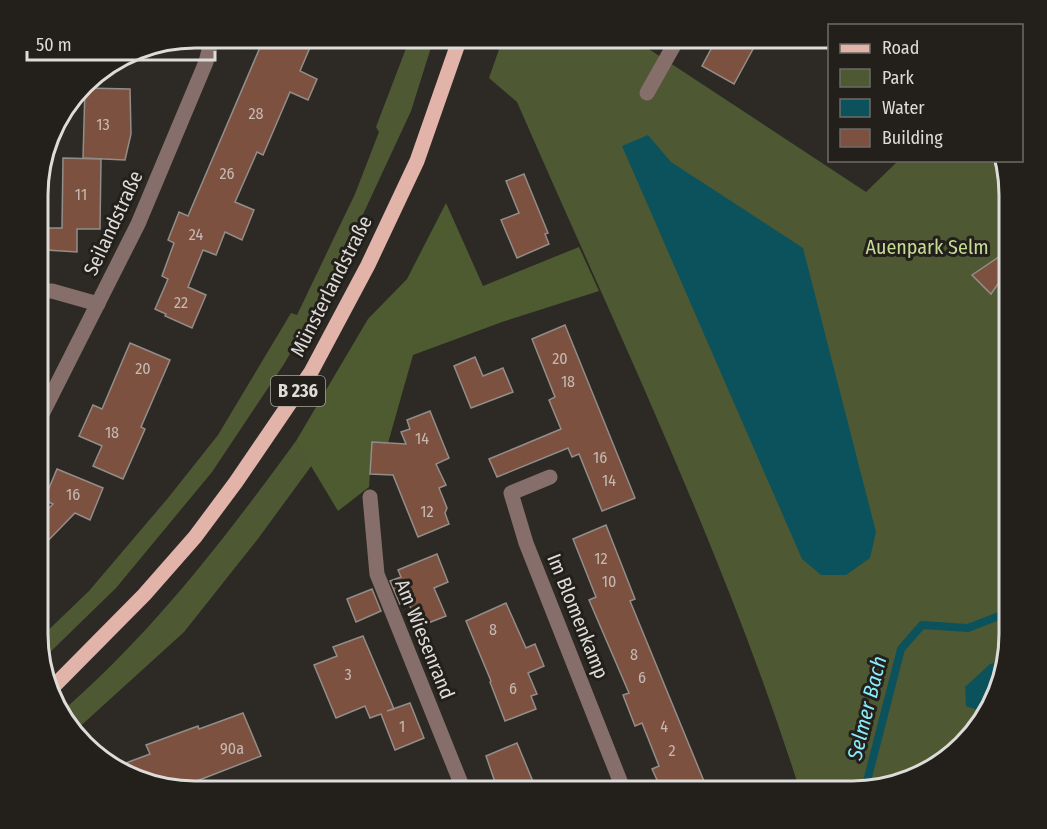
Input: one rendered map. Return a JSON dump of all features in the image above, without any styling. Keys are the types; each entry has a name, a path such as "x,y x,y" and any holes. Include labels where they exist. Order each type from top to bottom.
{"main road":[{"name":"Münsterlandstraße","path":"57,683 144,595 195,537 236,482 311,372 368,265 417,160 456,48"}],"street":[{"name":"Seilandstraße","path":"48,402 142,213 206,62 210,48"},
{"path":"647,93 672,48"},
{"path":"48,291 98,304"},
{"name":"Im Blomenkamp","path":"550,477 511,493 526,543 620,781"},
{"name":"Am Wiesenrand","path":"370,497 377,574 460,781"}],"green space":[{"path":"406,48 431,48 411,111 333,279 284,364 212,472 116,588 49,653 48,630 89,591 218,435 291,313 297,315 355,194 379,132 376,127"},
{"name":"Auenpark Selm","path":"500,48 647,48 866,192 897,162 995,162 999,185 999,644 991,682 979,708 963,731 942,751 917,766 872,780 797,781 738,615 668,443 517,102 489,78"},
{"path":"446,203 483,286 579,247 599,291 502,322 413,355 388,443 372,442 369,487 338,511 296,441 368,319 407,279"},
{"path":"296,441 312,465 257,540 184,632 80,726 67,707 94,683 156,618 242,513"}],"water":[{"path":"648,135 671,162 803,248 876,532 870,558 846,575 821,575 802,559 622,146"},
{"path":"996,662 988,691 979,708 978,710 966,706 965,687 990,664"}],"building":[{"path":"260,48 310,48 300,71 317,79 308,100 290,92 263,155 257,152 235,202 254,210 242,240 225,232 216,255 203,250 188,287 206,295 192,328 155,309 168,279 162,276 174,243 168,240 179,212 188,216"},
{"path":"712,48 754,48 734,84 702,66"},
{"path":"94,88 130,89 131,134 125,160 83,158 85,97"},
{"path":"63,158 101,159 100,229 77,229 77,252 48,250 48,228 62,228"},
{"path":"524,174 548,233 545,234 549,244 517,258 501,220 519,213 506,181"},
{"path":"999,257 999,282 991,294 972,275"},
{"path":"565,325 635,498 602,511 579,454 572,457 568,448 497,477 489,459 561,429 549,400 555,397 532,339"},
{"path":"130,343 170,360 141,427 145,429 123,479 93,466 102,446 79,436 93,405 102,409"},
{"path":"475,357 483,376 503,368 513,392 471,408 454,366"},
{"path":"430,411 449,458 436,464 446,485 439,488 447,508 445,513 449,524 418,537 393,475 370,474 372,442 406,444 401,432 410,429 407,420"},
{"path":"57,469 103,488 90,520 75,513 48,541 48,509 53,504 48,502 48,490"},
{"path":"606,525 635,599 630,601 704,781 657,781 652,769 659,766 642,723 635,726 623,695 629,693 589,600 596,597 573,539"},
{"path":"437,554 448,582 434,588 446,616 418,627 408,601 400,604 390,581 401,577 398,570"},
{"path":"372,589 381,611 356,622 347,599"},
{"path":"506,603 526,648 535,644 544,666 528,673 537,694 531,696 536,709 505,721 466,621"},
{"path":"363,636 394,709 410,703 424,738 395,750 381,714 370,718 365,706 336,718 314,665 337,656 333,647"},
{"path":"243,713 261,756 197,781 157,776 125,763 150,754 146,745 198,726 199,729"},
{"path":"517,743 533,781 495,781 486,756"}],"waterway":[{"name":"Selmer Bach","path":"867,780 901,649 922,625 968,628 999,616"}]}
